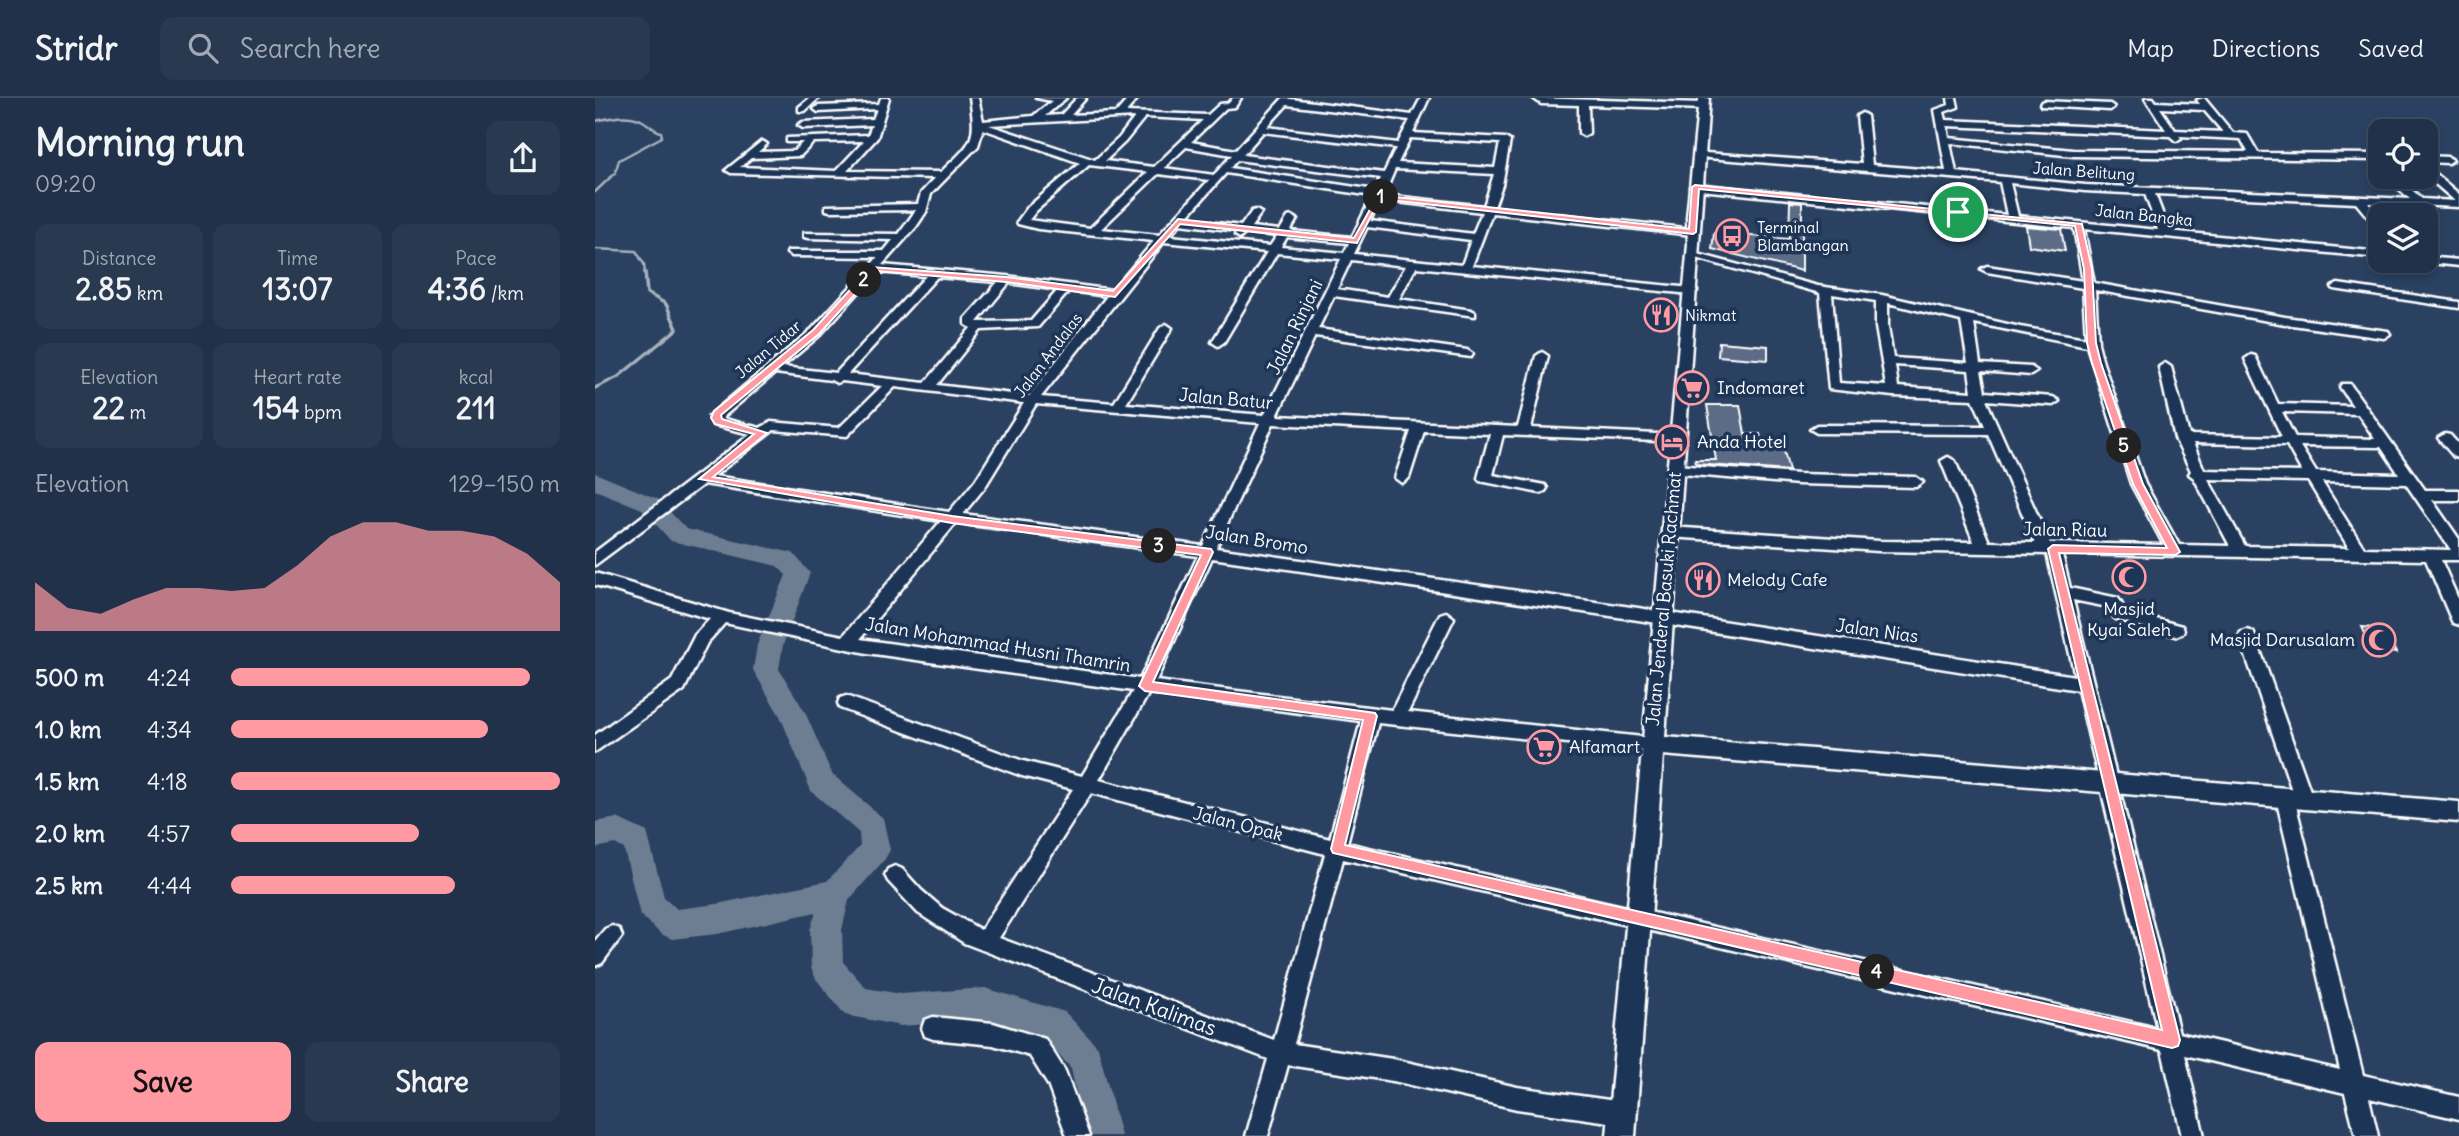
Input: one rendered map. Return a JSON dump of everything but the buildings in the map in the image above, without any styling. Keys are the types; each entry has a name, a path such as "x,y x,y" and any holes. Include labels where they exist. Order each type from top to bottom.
{"main road":[{"name":"Jalan Jenderal Basuki Rachmat","path":"1700,187 1707,155 1707,101"},
{"name":"Jalan Jenderal Basuki Rachmat","path":"1622,1124 1694,244 1700,235 1700,187 1707,101"},
{"path":"1652,745 2459,812"}],"street":[{"path":"802,108 815,98"},
{"path":"828,98 789,139 873,138"},
{"path":"974,98 979,125"},
{"path":"1039,98 1062,99"},
{"path":"1064,117 1082,98"},
{"path":"1119,115 1134,98"},
{"path":"1093,231 1211,118 1237,98"},
{"name":"Jalan Rinjani","path":"1145,686 1269,420 1425,98"},
{"path":"1537,98 1541,102 1707,101"},
{"path":"1952,98 1954,107 1939,110 1952,174"},
{"path":"2199,98 2231,136"},
{"path":"1035,119 1062,99"},
{"path":"1286,100 1340,124 1405,141 1504,140 1500,172 1466,268"},
{"name":"Jalan Andalas","path":"848,642 952,519 997,460 1032,400 1115,294 1286,100"},
{"path":"1582,100 1584,133"},
{"path":"2067,153 2053,128 2044,101 2110,107"},
{"path":"2151,101 2207,107"},
{"path":"2151,101 2187,154"},
{"path":"818,109 884,102 873,138 839,174"},
{"path":"979,125 1064,117 1142,114 1211,118"},
{"path":"1142,114 1116,146 1031,209 1022,222 1161,239 1691,292"},
{"path":"1862,116 1867,168"},
{"path":"1262,129 1415,118"},
{"path":"803,125 879,122"},
{"path":"1942,123 2247,137 2253,153"},
{"path":"979,125 1091,162 1156,171 1221,174 1487,209 1694,244 1826,291 1882,298 2092,343"},
{"name":"Jalan Tidar","path":"762,433 718,422 715,418 816,332 887,254 919,217 926,193 975,144 979,125"},
{"path":"748,155 797,155 811,140"},
{"path":"1944,140 2067,153 2368,156"},
{"path":"762,144 731,170 944,175"},
{"path":"1184,144 1238,155 1390,171 1500,172"},
{"name":"Jalan Belitung","path":"1707,155 2149,191 2459,202"},
{"path":"2438,160 2448,160"},
{"path":"2004,180 2013,218"},
{"path":"2438,182 2459,202"},
{"name":"Jalan Bangka","path":"1700,187 2368,254"},
{"path":"2404,189 2418,201"},
{"path":"2149,191 2164,233"},
{"path":"2358,198 2368,210"},
{"path":"830,208 921,207"},
{"path":"1233,246 1257,213"},
{"path":"1218,342 1292,219"},
{"path":"1178,221 1357,241"},
{"path":"1366,224 1477,238"},
{"path":"2078,224 2089,284 2092,343 2138,484 2175,552"},
{"path":"808,235 902,237"},
{"path":"792,253 887,254"},
{"path":"2438,261 2459,263"},
{"path":"1392,301 1413,263"},
{"path":"874,268 932,276 1006,279 1115,294"},
{"path":"1987,269 2384,334"},
{"path":"837,379 932,276"},
{"path":"1006,279 970,320 971,324 978,327 1035,324 1066,287"},
{"path":"2338,287 2459,304"},
{"path":"1826,291 1833,386 2053,401"},
{"path":"1332,292 1471,314"},
{"path":"1882,298 1887,361 1893,392"},
{"path":"1967,318 1979,398 2049,549 2063,592 2193,1136"},
{"path":"927,389 978,327"},
{"path":"1118,408 1166,328"},
{"path":"1312,332 1467,355"},
{"path":"1524,431 1542,356"},
{"path":"2251,359 2292,441 2359,552"},
{"path":"1887,361 2031,371"},
{"path":"2165,368 2182,439 2196,474 2241,553"},
{"name":"Jalan Batur","path":"772,369 837,379 1032,400 1269,420 1678,439"},
{"path":"595,560 775,425 844,432 890,385"},
{"path":"2346,387 2459,550"},
{"path":"2274,408 2362,410"},
{"path":"1402,478 1419,427"},
{"path":"1817,429 1993,430"},
{"path":"1498,430 1485,478 1540,488"},
{"path":"2445,438 2459,454"},
{"path":"2182,439 2384,443"},
{"path":"1948,461 1984,548"},
{"path":"1675,470 1798,479 1916,482"},
{"path":"2196,474 2409,478"},
{"name":"Jalan Bromo","path":"704,479 952,519 1207,552 1469,593 1663,618"},
{"path":"2420,495 2459,495"},
{"name":"Jalan Riau","path":"1670,532 1821,544 2459,555"},
{"path":"2430,553 2459,619"},
{"name":"Jalan Mohammad Husni Thamrin","path":"595,579 721,617 969,663 1371,716 1652,745"},
{"path":"2063,592 2114,602 2121,615 2176,630"},
{"path":"595,745 678,685 701,639 721,617"},
{"path":"1396,719 1445,618"},
{"name":"Jalan Nias","path":"1663,618 2085,684"},
{"path":"2247,636 2294,799 2367,1136"},
{"path":"985,942 1086,785 1145,686"},
{"name":"Jalan Opak","path":"846,703 1010,763 1337,849 1639,916 2459,1108"},
{"path":"1257,1136 1371,716"},
{"name":"Jalan Kalimas","path":"895,875 915,898 939,919 985,942 1281,1053 1392,1070 1622,1124"},
{"path":"595,956 612,936"},
{"path":"933,1028 993,1034 1037,1047 1057,1079 1078,1136"}],"waterway":[{"path":"595,121 618,117 635,118 661,132 662,137 619,160 615,173 595,192"},
{"path":"595,249 636,251 644,264 645,274"},
{"path":"595,388 618,377 677,329 666,304 647,293 645,272"},
{"path":"595,480 612,490 650,504 679,535 785,559 798,573 770,645 766,670 792,712 821,782 873,827 875,850 836,893"},
{"path":"595,835 617,831 637,841 651,905 672,924 717,919 836,893"},
{"path":"836,893 826,930 827,968 857,1003 901,1010 985,1004 1053,1024 1086,1059 1103,1136"}],"place":[{"name":"Terminal Blambangan","path":"1732,236"},
{"name":"Nikmat","path":"1661,315"},
{"name":"Indomaret","path":"1692,388"},
{"name":"Anda Hotel","path":"1672,442"},
{"name":"Masjid Kyai Saleh","path":"2129,577"},
{"name":"Melody Cafe","path":"1703,580"},
{"name":"Masjid Darusalam","path":"2379,640"},
{"name":"Alfamart","path":"1544,747"}],"route":[{"path":"1695,187 1958,212 2078,224 2088,269 2092,343 2097,363 2138,484 2175,552 2053,549 2172,1040 1337,849 1371,716 1145,686 1207,552 952,519 704,479 762,433 718,422 715,418 717,414 816,332 874,268 932,276 1006,279 1115,294 1178,221 1357,241 1378,197 1693,232 1695,187"}]}
